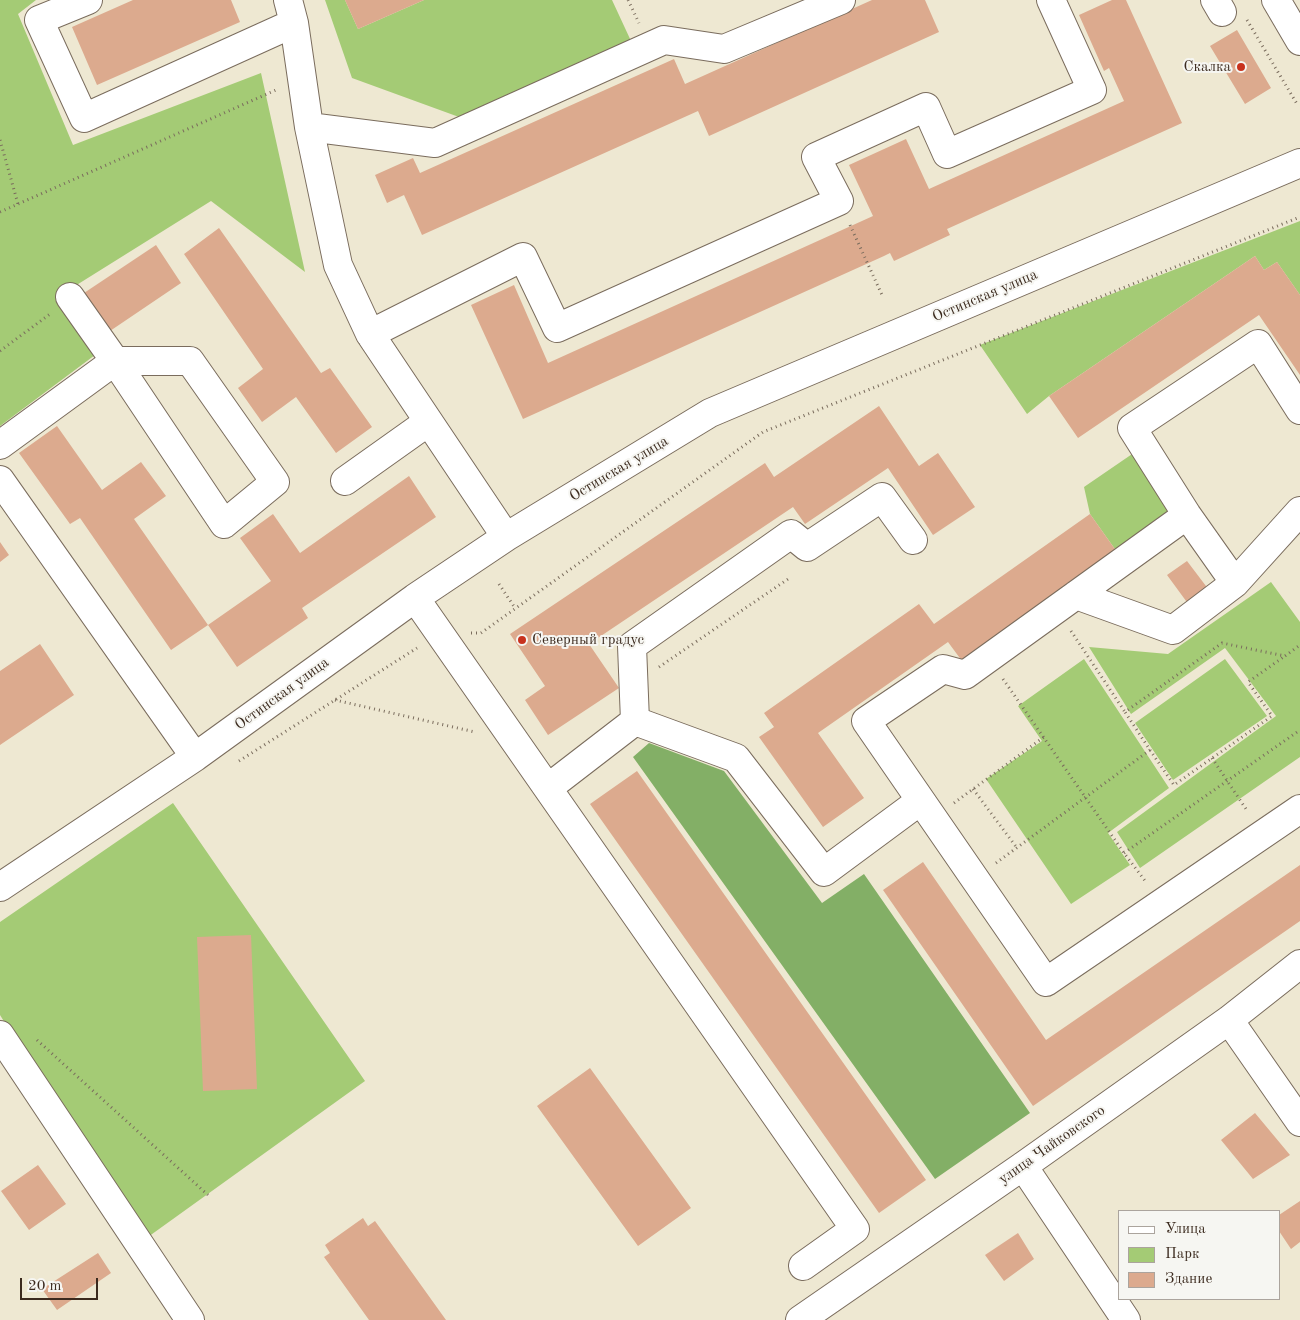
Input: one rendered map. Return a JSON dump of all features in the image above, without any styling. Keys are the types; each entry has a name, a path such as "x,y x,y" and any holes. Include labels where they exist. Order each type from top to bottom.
{"street":[{"path":"88,0 39,20 84,118 291,11 309,126 338,265 370,334 506,537"},
{"path":"309,126 435,143 664,40 724,49 841,0"},
{"path":"370,334 523,257 557,328 839,201 816,157 926,107 947,154 1092,90 1051,0"},
{"path":"1276,0 1300,41"},
{"name":"Остинская улица","path":"0,887 195,757 415,598 506,537 710,413 1300,162"},
{"path":"0,445 114,360 190,361 276,482 224,524 114,360 63,303"},
{"path":"1235,583 1187,515 1132,428 1258,344 1300,410"},
{"path":"345,481 428,422"},
{"path":"0,480 195,757"},
{"path":"635,721 632,646 791,534 807,547 882,496 913,540"},
{"path":"1066,602 1173,630 1235,583 1299,514"},
{"path":"1187,515 965,675 943,669 866,721 1046,982 1300,809"},
{"path":"415,598 855,1229 803,1266"},
{"path":"635,721 736,758 824,872 927,810"},
{"path":"548,788 635,721"},
{"name":"улица Чайковского","path":"800,1320 1023,1166 1229,1020 1300,964"},
{"path":"1229,1020 1300,1122"},
{"path":"0,1035 190,1320"},
{"path":"1023,1166 1126,1320"}],"path":[{"path":"1227,9 1297,104"},
{"path":"0,212 303,78"},
{"path":"0,140 18,204"},
{"path":"839,201 882,295"},
{"path":"440,633 481,633 763,432 1300,217"},
{"path":"0,351 63,303"},
{"path":"633,684 791,577"},
{"path":"499,584 515,608"},
{"path":"1066,602 1125,712 1174,785 1272,716 1248,682 1300,645"},
{"path":"1125,712 1222,644 1285,656"},
{"path":"988,658 1124,853 1162,902"},
{"path":"334,700 514,740"},
{"path":"1124,853 1300,730"},
{"path":"927,810 973,788 1044,737"},
{"path":"975,879 1150,750"},
{"path":"1212,758 1239,799"},
{"path":"973,788 1017,848"},
{"path":"36,1038 208,1195"}],"green space":[{"path":"0,0 36,0 18,14 73,145 261,73 305,272 211,201 59,296 95,355 0,426"},
{"path":"325,0 345,0 358,29 424,0 612,0 631,41 459,117 352,78"},
{"path":"1300,221 1300,295 1277,262 1264,270 1255,256 1049,396 1027,414 980,345"},
{"path":"1138,450 1180,514 1117,552 1090,514 1084,487"},
{"path":"1271,582 1300,622 1300,757 1140,868 1117,832 1276,716 1225,648 1131,714 1089,647 1168,654"},
{"path":"1084,659 1169,788 1108,833 1130,865 1071,904 986,779 1042,741 1018,706"},
{"path":"1225,659 1267,716 1173,780 1135,723"},
{"path":"649,743 724,771 822,903 864,874 1030,1113 935,1179 633,757"},
{"path":"173,803 365,1081 141,1242 0,1015 0,922"}],"building":[{"path":"133,0 231,0 240,22 97,85 72,27"},
{"path":"345,0 424,0 358,29"},
{"path":"872,0 925,0 939,32 709,136 698,111 422,235 404,195 387,203 375,175 413,158 420,173 674,59 685,84"},
{"path":"1112,0 1126,0 1182,123 947,229 950,235 894,261 890,253 523,419 471,305 514,285 548,363 873,216 849,165 906,139 929,189 1124,101 1109,68 1104,71 1079,15"},
{"name":"Скалка","path":"1237,30 1271,88 1245,104 1210,46"},
{"path":"219,228 321,373 330,368 372,427 336,453 296,397 262,422 238,388 263,369 184,254"},
{"path":"156,245 181,283 110,331 84,293"},
{"path":"1255,256 1264,270 1277,262 1300,295 1300,375 1259,315 1078,438 1049,396"},
{"path":"879,406 919,466 938,453 975,507 933,535 888,468 805,524 793,507 589,644 619,688 548,735 525,700 545,686 510,634 765,463 774,477"},
{"path":"57,426 102,490 141,462 166,496 134,519 208,625 171,650 80,518 70,524 19,453"},
{"path":"409,476 436,517 302,608 308,618 237,667 208,625 271,581 240,538 273,514 300,553"},
{"path":"1090,514 1117,552 962,661 948,642 818,733 864,798 823,827 759,737 774,727 764,713 919,604 934,624"},
{"path":"0,542 9,555 0,562"},
{"path":"1187,561 1209,590 1189,605 1167,575"},
{"path":"40,644 74,695 0,745 0,671"},
{"path":"637,771 926,1180 879,1213 590,804"},
{"path":"923,862 1046,1040 1300,865 1300,921 1033,1106 883,890"},
{"path":"251,935 257,1089 203,1091 197,937"},
{"path":"590,1068 691,1208 638,1246 537,1106"},
{"path":"1255,1113 1290,1155 1253,1179 1221,1140"},
{"path":"38,1165 66,1204 29,1230 1,1191"},
{"path":"1300,1201 1300,1242 1291,1249 1280,1232 1280,1214"},
{"path":"363,1218 368,1226 375,1221 446,1320 369,1320 324,1257 330,1253 325,1245"},
{"path":"1018,1233 1034,1259 1004,1281 985,1255"},
{"path":"98,1253 111,1273 57,1310 42,1289"}],"place":[{"name":"Скалка","path":"1241,67"},
{"name":"Северный градус","path":"522,640"}]}
